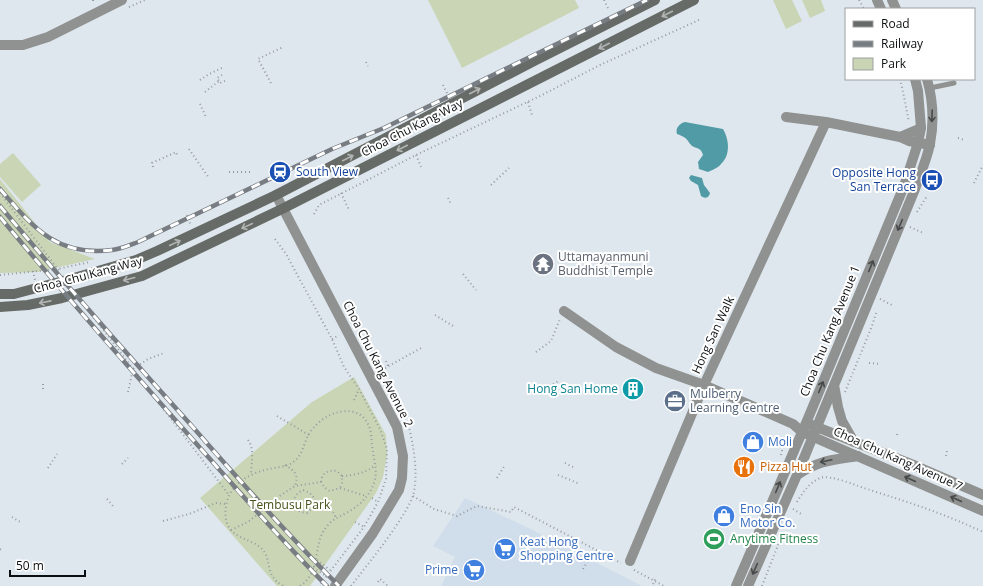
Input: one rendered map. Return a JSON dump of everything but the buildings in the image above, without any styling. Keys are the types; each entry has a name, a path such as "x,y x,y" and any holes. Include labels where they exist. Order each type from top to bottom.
{"main road":[{"name":"Choa Chu Kang Way","path":"0,294 14,294 136,260 276,195 534,60 655,0"},
{"name":"Choa Chu Kang Way","path":"0,307 28,305 62,298 142,276 282,209 694,0"}],"street":[{"path":"0,45 23,44 48,36 122,0"},
{"name":"Choa Chu Kang Avenue 1","path":"736,586 901,193 918,143 920,128 918,91 915,80"},
{"name":"Choa Chu Kang Avenue 1","path":"748,586 797,475 915,189 930,145 933,114 929,84"},
{"path":"786,117 826,122 904,136 909,141 930,145"},
{"name":"Hong San Walk","path":"630,566 704,385 826,122"},
{"path":"904,136 920,128"},
{"name":"Choa Chu Kang Avenue 2","path":"276,195 397,427 403,448 403,468 399,490 373,533 335,586"},
{"path":"564,311 623,351 656,368 704,385 793,424 814,431"},
{"path":"834,385 842,421 854,442"},
{"name":"Choa Chu Kang Avenue 7","path":"814,431 854,442 916,466 983,495"},
{"name":"Choa Chu Kang Avenue 7","path":"814,431 858,456 983,511"},
{"path":"797,475 809,466 823,461 858,456"}],"lane":[{"path":"929,84 954,83"}],"path":[{"path":"604,0 608,8"},
{"path":"314,214 319,205 416,155 528,102 643,44 700,20"},
{"path":"271,83 258,59 283,47"},
{"path":"366,62 368,66"},
{"path":"200,80 224,67"},
{"path":"219,81 217,78 222,75"},
{"path":"900,80 909,120 904,136"},
{"path":"205,92 219,81 220,83 224,81"},
{"path":"443,85 447,94"},
{"path":"528,102 532,115"},
{"path":"200,104 206,117"},
{"path":"958,138 964,140"},
{"path":"189,148 209,178"},
{"path":"153,167 152,163 176,152 177,154"},
{"path":"417,157 422,168"},
{"path":"974,183 983,165"},
{"path":"491,185 509,168"},
{"path":"229,172 250,172"},
{"path":"0,193 57,269 67,280"},
{"path":"916,214 927,196"},
{"path":"343,197 349,210"},
{"path":"448,198 451,204"},
{"path":"906,233 909,226"},
{"path":"913,228 923,233"},
{"path":"275,239 286,254 332,339 344,367 359,389 380,429 387,449 386,479 378,502 364,527 319,586"},
{"path":"0,275 57,269 93,261"},
{"path":"463,274 476,290"},
{"path":"882,293 880,300 892,305"},
{"path":"844,394 872,326 878,306"},
{"path":"89,310 229,495"},
{"path":"536,352 551,341 564,311"},
{"path":"436,315 453,326"},
{"path":"385,368 423,347"},
{"path":"128,392 134,369 148,359 164,353"},
{"path":"386,361 388,366"},
{"path":"869,363 881,364"},
{"path":"553,384 559,381"},
{"path":"43,384 43,392"},
{"path":"354,400 359,389"},
{"path":"283,586 270,574 266,555 261,548 231,530 225,515 229,495 239,482 251,475 268,469 285,466 298,458 309,434 320,421 328,416 347,410 355,412 368,424 376,466 374,483 366,496 355,508 328,524 320,540 316,560 310,577 300,586"},
{"path":"277,416 309,434"},
{"path":"248,440 252,453 251,475"},
{"path":"946,456 947,451"},
{"path":"48,468 57,454"},
{"path":"122,464 128,458"},
{"path":"565,463 573,467"},
{"path":"497,478 505,465"},
{"path":"285,466 294,470 297,476 295,486"},
{"path":"342,476 356,475 376,466"},
{"path":"340,488 342,476 338,471 326,471 321,478 324,488 330,491 340,488 366,496"},
{"path":"558,475 580,484"},
{"path":"803,515 793,509 804,489 821,478 830,478 906,501 937,512 983,532"},
{"path":"231,530 248,522 280,495 295,486 321,482"},
{"path":"303,490 310,492 316,503 307,513 300,513 296,510 293,503 295,496 303,490"},
{"path":"413,496 434,509 457,516 477,506 511,512 514,507 630,566 664,586"},
{"path":"372,498 378,502"},
{"path":"107,499 113,506"},
{"path":"163,521 189,514 216,503 226,504"},
{"path":"316,503 326,505 332,509 336,518"},
{"path":"12,517 22,524"},
{"path":"355,522 364,527"},
{"path":"762,586 784,530"},
{"path":"583,569 592,553"},
{"path":"316,560 330,570"},
{"path":"313,568 326,576"},
{"path":"653,584 656,577"},
{"path":"378,582 380,579 388,586"}],"shaded area":[{"name":"Keat Hong Shopping Centre","path":"465,498 533,530 642,586 441,586 455,557 433,546"}],"green space":[{"path":"428,0 575,0 579,8 462,68"},
{"path":"773,0 792,0 802,21 786,29"},
{"path":"802,0 821,0 825,11 810,18"},
{"path":"13,153 41,185 22,202 0,177 0,164"},
{"path":"0,179 50,242 95,259 37,272 0,273"},
{"name":"Tembusu Park","path":"354,377 386,435 387,455 383,477 376,493 310,586 277,586 200,498 312,402"}],"water":[{"path":"685,122 723,129 727,137 728,152 718,167 708,172 699,169 698,162 703,155 701,151 692,146 685,138 677,134 678,126"},
{"path":"691,175 702,178 704,185 710,193 707,198 701,196 698,185 689,178"}],"railway":[{"path":"0,189 35,227 61,244 76,249 92,251 122,248 138,242 332,149 384,128 647,0"},
{"path":"0,206 94,316 245,486 339,586"},
{"path":"0,217 88,321 270,526 327,586"}],"place":[{"name":"South View","path":"280,172"},
{"name":"Opposite Hong San Terrace","path":"932,180"},
{"name":"Uttamayanmuni Buddhist Temple","path":"543,264"},
{"name":"Hong San Home","path":"633,389"},
{"name":"Mulberry Learning Centre","path":"675,401"},
{"name":"Moli","path":"753,442"},
{"name":"Pizza Hut","path":"744,467"},
{"name":"Eno Sin Motor Co.","path":"724,516"},
{"name":"Anytime Fitness","path":"714,539"},
{"name":"Keat Hong Shopping Centre","path":"505,549"},
{"name":"Prime","path":"474,570"}]}
